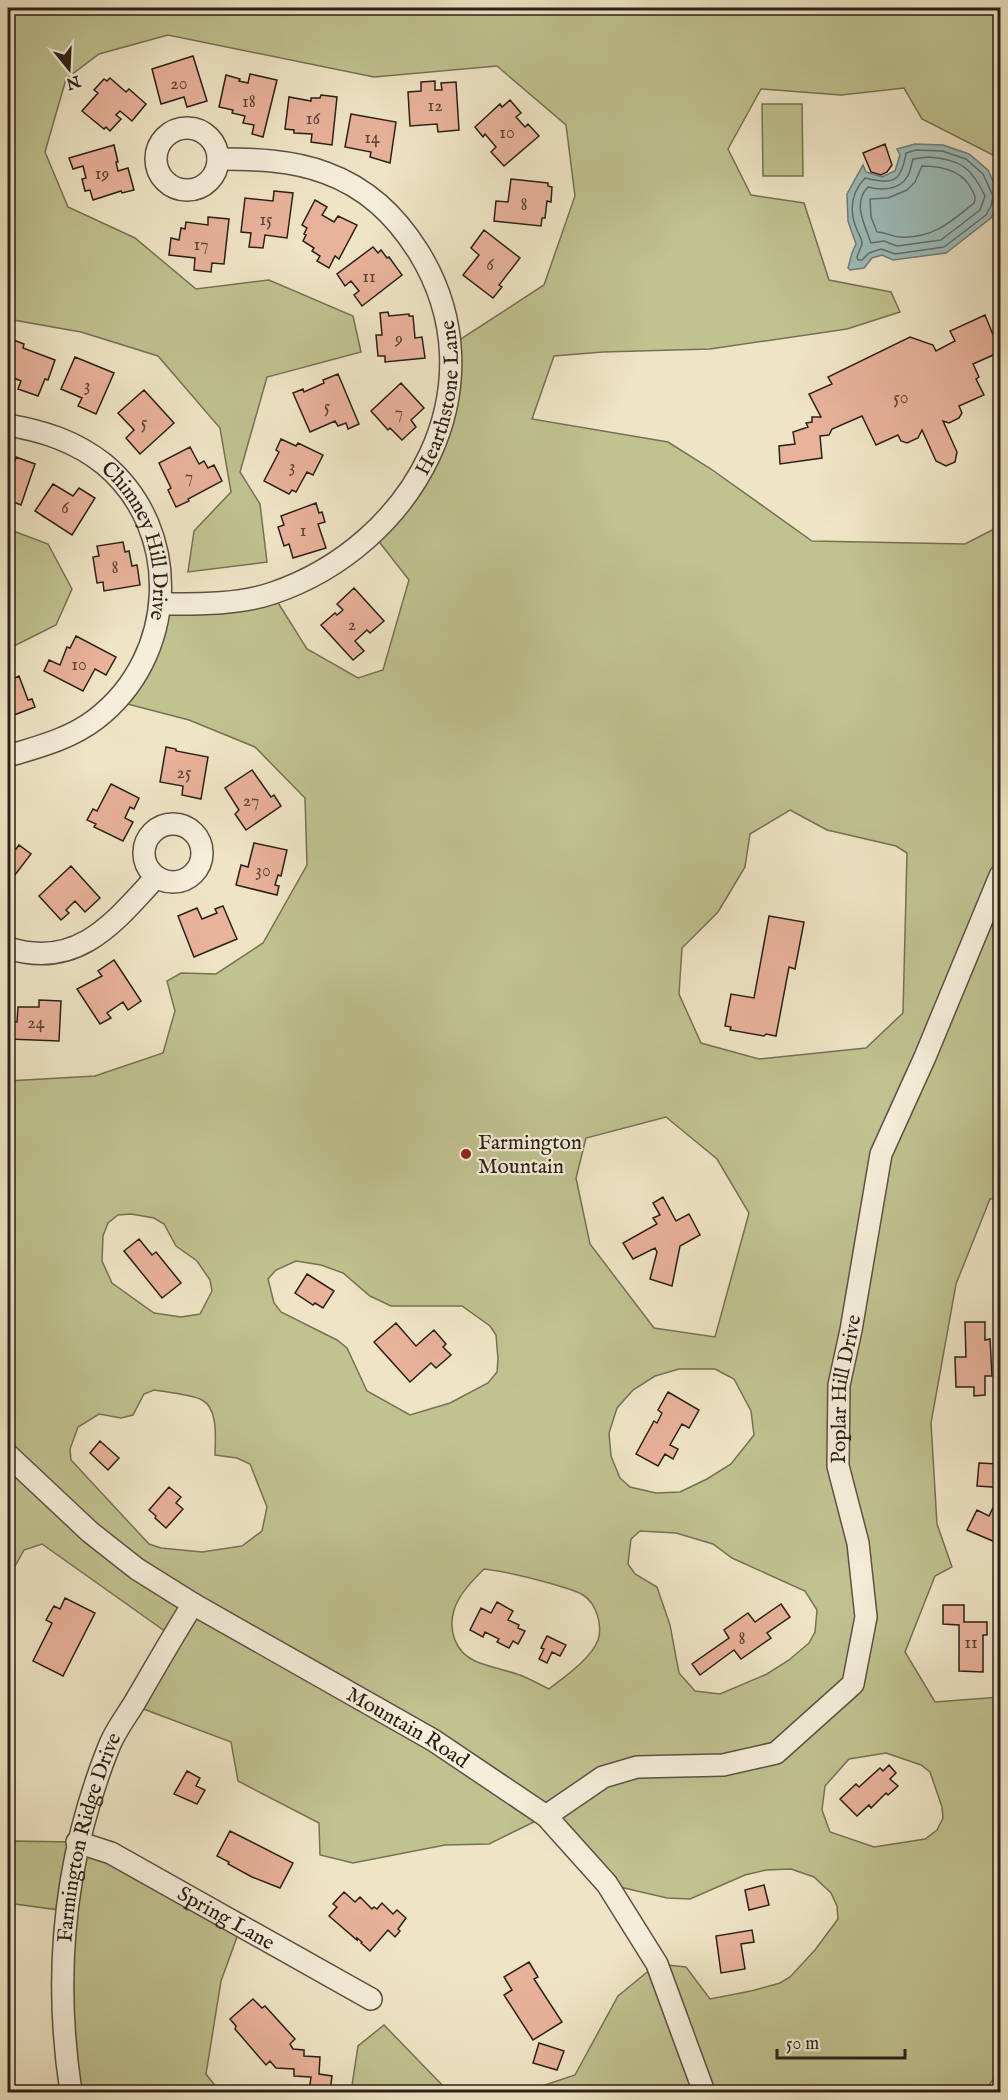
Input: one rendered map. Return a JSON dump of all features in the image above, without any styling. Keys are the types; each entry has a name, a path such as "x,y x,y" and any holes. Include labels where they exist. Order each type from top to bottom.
{"street":[{"name":"Hearthstone Lane","path":"160,604 220,602 272,593 305,580 337,562 365,541 391,516 431,453 443,420 450,383 450,346 445,318 431,274 409,238 389,212 357,188 326,173 258,159 218,159"},
{"name":"Chimney Hill Drive","path":"8,425 60,437 83,449 123,483 138,504 150,528 161,578 156,630 147,655 134,679 116,701 95,720 71,734 45,745 8,756"},
{"name":"Poplar Hill Drive","path":"546,1816 603,1777 637,1767 723,1765 776,1754 853,1684 866,1617 858,1543 838,1466 839,1385 881,1154 925,1057 1000,876"},
{"path":"8,948 34,953 50,953 81,945 109,927 156,878"},
{"name":"Mountain Road","path":"8,1455 90,1532 137,1569 193,1604 433,1740 546,1816 607,1884 657,1964 704,2092"},
{"name":"Farmington Ridge Drive","path":"71,2092 65,2052 62,1975 66,1911 77,1842 108,1747 193,1604"},
{"name":"Spring Lane","path":"77,1842 111,1853 371,1999"}],"green space":[{"path":"8,8 1000,8 1000,173 995,156 922,119 904,88 841,95 761,89 728,149 751,195 804,203 829,280 891,292 900,312 847,329 710,349 554,356 532,419 668,442 711,469 812,541 965,544 1000,526 1000,1198 990,1199 956,1284 931,1423 937,1524 952,1567 935,1576 905,1652 935,1702 1000,1697 1000,2070 984,2092 524,2092 575,2075 618,1996 657,1964 686,1967 710,1999 751,1991 780,1983 790,1977 815,1950 838,1919 837,1906 831,1893 814,1877 791,1869 766,1870 745,1875 690,1899 667,1898 607,1884 546,1816 489,1844 445,1845 353,1863 320,1855 319,1823 238,1781 231,1742 133,1705 173,1637 42,1544 24,1550 8,1579 8,1180 13,1158 8,1137 8,1081 95,1076 163,1053 175,1011 167,981 181,973 216,974 263,943 307,865 305,798 255,747 189,720 116,701 160,604 272,593 307,649 358,678 383,670 409,580 373,534 418,476 450,346 544,285 575,196 566,125 497,66 374,77 168,35 99,54 66,79 45,152 68,207 135,238 196,289 269,280 353,316 361,352 267,377 240,472 260,504 267,562 188,572 194,531 231,492 220,428 158,356 81,332 8,319","holes":["790,810 827,830 896,846 907,853 903,1013 866,1048 759,1059 701,1043 679,994 682,948 718,912 745,867 750,834","666,1117 717,1159 749,1213 715,1337 654,1328 590,1244 576,1178 586,1138","131,1214 154,1218 164,1224 176,1246 197,1261 210,1280 212,1291 200,1314 181,1317 154,1313 112,1283 102,1261 103,1236 108,1223 118,1215","296,1261 321,1265 343,1273 370,1296 391,1306 462,1306 490,1326 496,1335 497,1372 488,1383 450,1403 410,1415 367,1391 347,1348 337,1340 281,1312 274,1303 268,1279 276,1270","679,1369 715,1369 734,1379 751,1411 754,1435 731,1464 680,1492 656,1493 630,1487 620,1478 611,1456 609,1433 617,1408 633,1390 655,1376","154,1390 192,1397 207,1404 214,1417 215,1455 237,1458 250,1464 267,1507 262,1531 242,1546 202,1552 161,1548 149,1544 71,1460 70,1449 78,1427 99,1414 121,1418 133,1415 144,1394","640,1531 676,1533 713,1544 732,1558 805,1591 817,1610 815,1632 809,1643 789,1660 767,1674 720,1694 695,1691 679,1673 670,1625 657,1587 635,1574 628,1564 631,1539","484,1569 529,1578 577,1592 588,1599 595,1609 600,1628 598,1640 590,1654 549,1689 520,1675 475,1661 462,1652 458,1646 452,1625 456,1604","886,1753 921,1765 930,1772 942,1807 943,1818 937,1830 925,1839 874,1847 830,1832 822,1810 825,1786 849,1759"]},
{"path":"762,104 802,104 803,176 763,176"},
{"path":"8,529 48,544 72,589 56,625 8,649"},
{"path":"8,1841 77,1842 241,1926 221,1981 206,2074 220,2092 71,2092 66,1911 8,1903"},
{"path":"384,2025 447,2090 524,2092 351,2092 358,2046"}],"water":[{"path":"915,144 943,145 969,154 988,170 998,192 997,208 991,218 946,253 893,260 882,255 872,258 864,268 850,270 848,268 856,244 848,221 847,194 863,165 866,172 882,177 895,171 900,155 897,149"}],"building":[{"path":"193,56 207,101 187,107 184,97 161,104 152,69"},
{"path":"250,74 277,80 263,137 252,134 254,125 243,123 245,116 219,107 226,75 248,83"},
{"path":"110,78 126,92 129,89 146,104 132,121 120,111 116,115 121,119 110,131 106,127 104,129 82,111 98,93 94,90 104,79 107,81"},
{"path":"435,81 435,90 442,90 441,83 456,82 459,130 438,132 437,124 410,126 408,92 421,91 421,82"},
{"path":"321,95 337,97 332,145 311,142 312,134 294,133 294,130 285,129 289,97 311,101 311,98 320,98"},
{"path":"510,100 521,113 516,117 525,127 528,124 539,136 504,166 491,152 496,147 485,134 483,137 475,127 500,104 502,107"},
{"path":"351,114 396,122 390,163 370,157 371,152 345,147"},
{"path":"885,144 892,165 887,172 881,175 871,172 863,153"},
{"path":"114,145 118,171 128,168 134,190 122,193 121,191 93,200 90,190 85,191 82,179 86,178 83,166 73,169 69,158"},
{"path":"511,179 548,183 548,186 552,187 551,202 547,201 545,218 542,218 541,226 494,221 496,201 508,202"},
{"path":"274,191 293,193 287,238 265,235 263,248 249,247 251,233 241,232 245,198 273,201"},
{"path":"315,200 327,207 322,215 334,222 338,216 357,225 339,259 335,256 329,268 317,261 320,256 312,251 314,248 303,241 307,228 302,225"},
{"path":"208,217 229,219 224,264 212,263 211,272 194,270 195,258 169,255 171,238 179,240 181,228 185,229 186,222 208,225"},
{"path":"484,230 520,258 499,285 502,287 493,298 463,275 479,255 471,248"},
{"path":"373,247 378,253 381,250 387,258 389,257 402,275 362,306 354,295 359,291 351,281 345,286 337,274"},
{"path":"388,312 389,316 409,314 413,316 415,338 422,337 425,358 385,362 385,356 378,356 376,335 382,335 380,313"},
{"path":"985,315 1000,352 973,364 979,377 976,379 984,395 959,406 962,413 959,418 949,423 943,421 957,452 955,462 946,466 936,461 922,430 918,438 907,443 901,441 898,435 876,445 862,416 832,429 829,435 820,436 822,458 780,464 779,446 795,444 793,432 808,427 806,423 812,422 812,417 821,417 809,394 832,384 828,377 910,337 933,345 936,351 955,341 950,331"},
{"path":"8,338 24,344 23,348 55,360 48,380 45,379 38,396 18,389 21,381 9,376 8,379"},
{"path":"75,357 114,373 96,414 78,406 82,398 61,389"},
{"path":"338,374 359,424 348,429 346,423 338,426 335,421 310,432 293,393 303,389 304,392"},
{"path":"401,383 424,408 411,420 416,427 402,440 390,428 388,430 371,411"},
{"path":"144,390 174,423 140,454 126,438 134,430 118,413"},
{"path":"281,439 296,446 298,443 323,455 313,475 307,472 296,492 292,490 289,494 264,481 279,452 276,450"},
{"path":"190,447 199,464 204,461 208,468 214,465 222,481 176,507 168,490 171,488 159,463"},
{"path":"16,457 35,464 21,505 8,502 8,467 12,469"},
{"path":"53,484 73,496 79,488 95,498 72,535 35,511"},
{"path":"316,503 325,522 318,524 326,548 293,558 289,544 284,546 278,527 284,525 281,516"},
{"path":"123,542 125,552 129,551 132,566 137,565 140,585 104,591 103,582 97,583 93,557 99,556 97,546"},
{"path":"354,588 384,621 370,633 367,630 355,641 364,651 353,660 321,625 335,613 337,615 343,610 337,604"},
{"path":"76,636 116,657 106,675 95,669 83,691 44,671 49,660 60,665 67,647 70,648"},
{"path":"19,676 28,700 32,699 35,707 14,715 12,711 8,713 8,681"},
{"path":"166,747 208,757 201,799 182,795 183,786 160,782"},
{"path":"252,770 271,797 274,795 281,806 246,830 235,814 239,810 225,788"},
{"path":"111,784 139,798 134,809 130,807 125,818 133,822 123,841 94,827 96,824 87,820 93,809 97,811"},
{"path":"8,843 16,849 19,845 31,854 8,884"},
{"path":"254,843 287,850 281,876 278,875 275,885 279,886 277,895 236,885 241,865 248,867"},
{"path":"71,866 100,898 85,912 75,901 66,910 69,913 61,920 39,896"},
{"path":"223,906 237,939 194,957 178,916 197,908 202,919 217,913 215,909"},
{"path":"769,916 804,922 795,969 789,967 776,1036 730,1030 731,1027 725,1026 731,994 754,998"},
{"path":"114,960 141,1001 128,1010 123,1002 107,1013 111,1018 100,1024 77,989 102,976 98,971"},
{"path":"39,1000 61,1001 59,1041 9,1039 9,1025 14,1026 14,1022 17,1022 18,1007 39,1007"},
{"path":"663,1197 676,1221 689,1214 700,1235 680,1246 672,1286 650,1279 657,1252 655,1248 633,1259 623,1243 657,1224 653,1218 660,1215 653,1203"},
{"path":"139,1239 152,1255 156,1252 181,1283 162,1298 124,1251"},
{"path":"307,1274 334,1291 323,1308 315,1303 313,1305 295,1293"},
{"path":"965,1322 985,1322 985,1340 990,1339 992,1376 985,1376 985,1395 974,1396 974,1387 956,1387 955,1357 966,1357"},
{"path":"396,1323 416,1346 434,1330 446,1344 443,1347 451,1355 436,1368 431,1363 410,1382 374,1342"},
{"path":"668,1392 699,1410 689,1428 682,1424 670,1445 678,1449 673,1459 665,1454 658,1466 636,1454 654,1421 657,1423 662,1413 658,1410"},
{"path":"100,1441 119,1458 108,1470 90,1453"},
{"path":"979,1463 997,1464 997,1473 1000,1475 1000,1492 992,1487 977,1486"},
{"path":"169,1487 181,1497 176,1503 183,1509 166,1528 149,1510"},
{"path":"1000,1493 1000,1544 967,1530 977,1510 989,1516"},
{"path":"65,1598 95,1613 63,1676 33,1661 52,1623 46,1620 54,1606 60,1609"},
{"path":"497,1602 513,1611 508,1620 525,1631 518,1644 513,1641 509,1648 497,1642 499,1639 485,1632 483,1637 470,1630 481,1608 491,1613"},
{"path":"781,1604 790,1617 767,1633 771,1638 741,1659 734,1650 700,1675 692,1664 729,1638 724,1630 748,1613 755,1622"},
{"path":"943,1605 964,1605 964,1622 987,1622 987,1635 983,1635 983,1672 959,1671 959,1625 943,1624"},
{"path":"547,1636 566,1645 560,1656 552,1652 547,1663 539,1659"},
{"path":"889,1765 896,1773 890,1779 898,1786 888,1795 886,1793 871,1808 869,1805 857,1816 840,1799 856,1784 859,1787 880,1768 883,1771"},
{"path":"187,1771 200,1778 196,1786 205,1790 197,1804 174,1794"},
{"path":"230,1831 293,1863 280,1888 252,1877 217,1856"},
{"path":"764,1885 769,1905 749,1910 745,1890"},
{"path":"344,1892 355,1902 360,1897 372,1909 374,1907 377,1909 382,1903 393,1914 397,1910 406,1918 398,1929 400,1931 395,1937 388,1930 370,1951 329,1916 337,1907 333,1904"},
{"path":"752,1930 754,1942 741,1944 745,1969 721,1973 716,1936"},
{"path":"529,1962 538,1977 534,1979 562,2022 533,2040 504,1995 512,1990 504,1977"},
{"path":"253,1999 262,2008 265,2006 295,2039 290,2044 293,2049 304,2050 304,2056 320,2057 319,2074 332,2076 330,2092 309,2091 311,2077 294,2076 294,2069 276,2068 270,2061 266,2065 235,2029 236,2026 230,2019"},
{"path":"539,2043 564,2051 557,2070 533,2063"}],"place":[{"name":"Farmington Mountain","path":"466,1154"}]}
